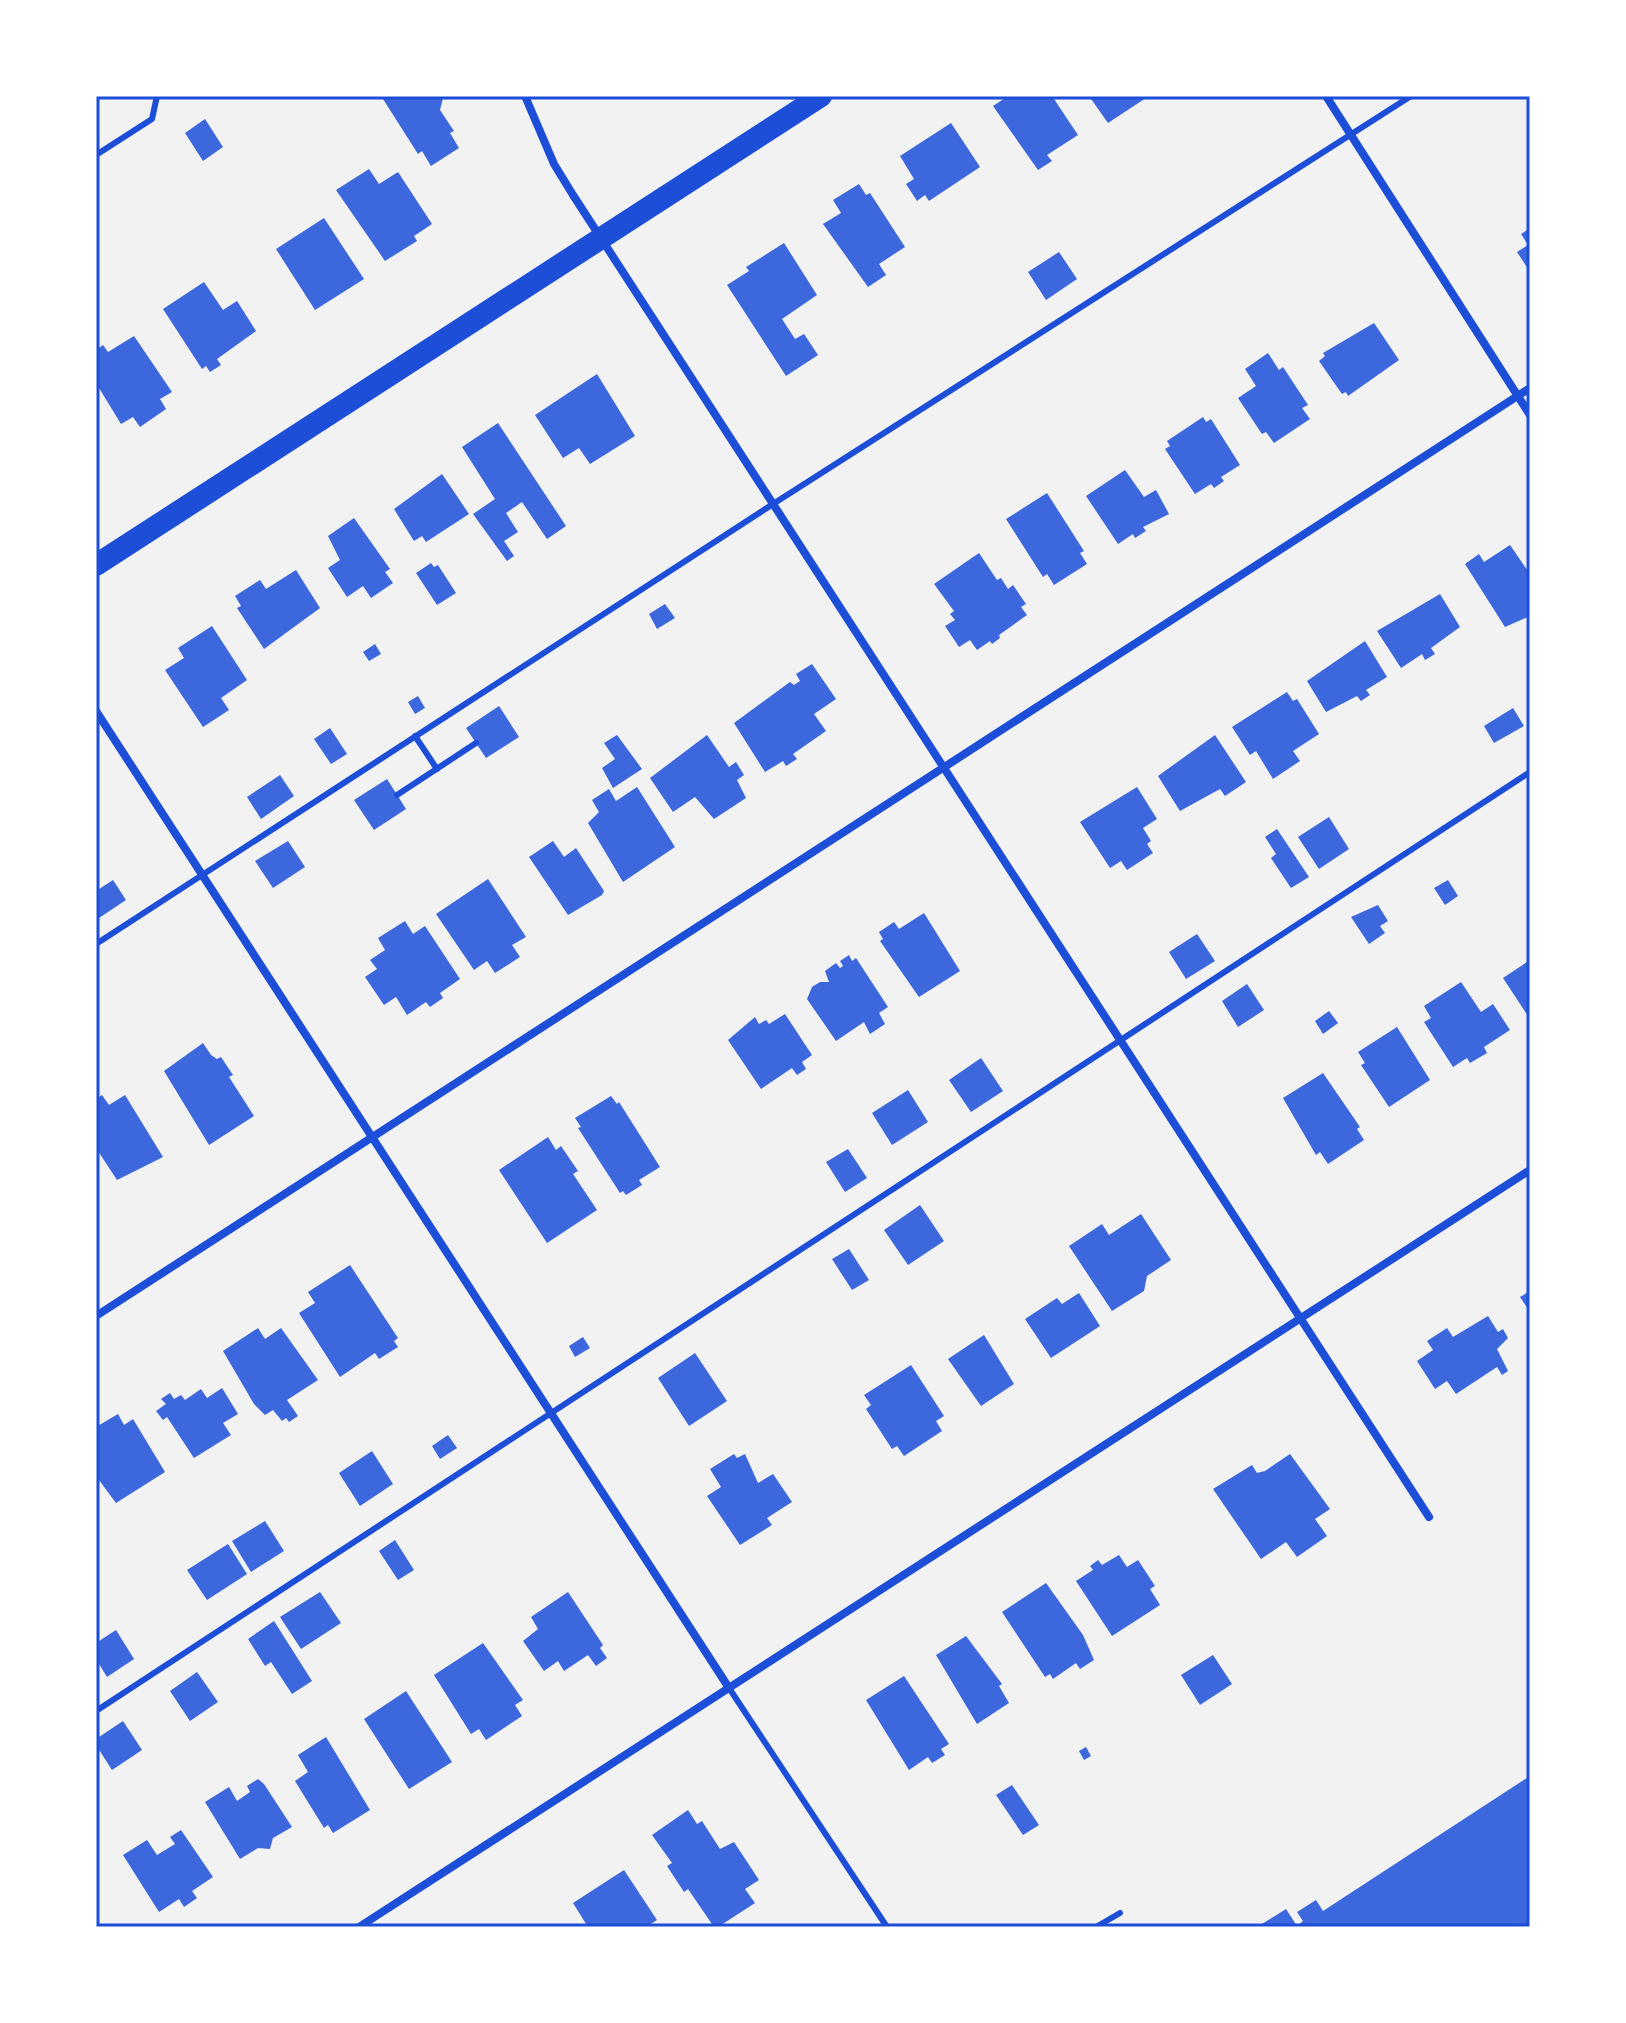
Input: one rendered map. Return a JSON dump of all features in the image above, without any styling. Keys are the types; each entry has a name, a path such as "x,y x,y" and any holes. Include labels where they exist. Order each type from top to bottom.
{"highway":[{"path":"96,565 821,96"}],"street":[{"path":"525,96 554,164 601,239 1429,1517"},
{"path":"1326,96 1530,415"},
{"path":"96,1316 1530,388"},
{"path":"96,711 729,1688"},
{"path":"359,1927 1530,1170"}],"lane":[{"path":"96,155 152,119 157,96"},
{"path":"96,944 773,504 1411,96"},
{"path":"415,736 437,769"},
{"path":"397,795 476,743"},
{"path":"96,1711 1530,772"},
{"path":"729,1688 887,1927"},
{"path":"1096,1927 1120,1913"}],"building":[{"path":"387,96 443,98 440,110 454,131 450,133 459,148 431,166 422,151 418,154 383,99"},
{"path":"1008,96 1052,96 1078,135 1047,155 1052,161 1038,170 993,106"},
{"path":"1089,96 1149,96 1108,123"},
{"path":"205,119 223,147 203,161 185,133"},
{"path":"951,123 980,167 929,201 925,195 917,201 906,184 914,179 900,156"},
{"path":"369,169 379,184 398,172 432,224 414,236 417,241 385,261 336,190"},
{"path":"859,184 866,195 870,193 905,247 879,264 886,275 868,287 823,224 841,213 833,200"},
{"path":"324,218 364,279 315,310 276,249"},
{"path":"1530,228 1530,272 1517,252 1528,245 1521,234"},
{"path":"784,243 817,295 782,319 795,339 804,334 818,355 786,376 727,285 749,271 746,267"},
{"path":"1059,252 1077,279 1046,300 1028,272"},
{"path":"204,282 223,310 237,301 256,331 217,359 221,365 210,372 206,366 202,369 163,309"},
{"path":"1374,323 1399,360 1348,396 1346,392 1342,394 1319,361 1325,356 1323,353"},
{"path":"134,336 172,392 160,399 166,409 140,427 133,417 121,424 96,383 96,350 103,345 108,352"},
{"path":"1268,353 1279,370 1283,367 1308,405 1302,408 1310,419 1274,443 1266,432 1262,434 1238,398 1256,386 1245,369"},
{"path":"597,374 635,436 590,464 579,448 563,458 535,415"},
{"path":"1203,417 1206,422 1211,419 1240,465 1221,477 1224,481 1214,488 1211,484 1195,494 1165,449 1170,446 1167,441"},
{"path":"498,423 566,526 547,539 522,502 506,513 518,532 504,541 514,556 507,561 473,514 495,499 462,447"},
{"path":"1125,470 1144,497 1156,490 1169,514 1143,527 1146,531 1135,538 1133,534 1118,544 1086,496"},
{"path":"442,474 469,514 426,542 422,536 414,541 394,509"},
{"path":"1047,493 1084,551 1080,553 1087,564 1054,585 1047,574 1043,577 1006,519"},
{"path":"354,518 390,569 385,572 393,583 371,598 363,586 347,597 328,568 340,560 328,536"},
{"path":"1510,545 1530,574 1530,616 1505,627 1465,564 1479,554 1484,562"},
{"path":"979,553 997,580 1001,578 1008,589 1013,585 1026,604 1021,607 1027,615 999,635 1000,638 992,644 990,641 977,650 970,640 959,647 945,626 955,620 950,614 954,611 934,584"},
{"path":"431,563 434,567 438,565 456,593 437,605 416,573"},
{"path":"296,570 320,608 264,649 237,608 241,606 235,596 260,580 266,589"},
{"path":"1440,594 1460,627 1431,648 1435,654 1425,660 1422,654 1401,668 1377,631"},
{"path":"665,604 675,618 657,629 649,614"},
{"path":"212,626 247,680 221,698 229,710 203,727 165,670 184,658 178,648"},
{"path":"1365,641 1387,677 1366,690 1370,695 1361,701 1357,696 1326,712 1307,681"},
{"path":"375,644 381,654 369,661 363,652"},
{"path":"812,664 836,699 814,714 826,731 793,754 797,759 786,766 783,761 765,772 734,723 790,682 794,685 800,681 796,674"},
{"path":"1287,692 1293,701 1297,699 1319,734 1293,751 1300,761 1273,779 1256,751 1250,755 1232,727"},
{"path":"418,696 425,708 415,714 408,702"},
{"path":"499,706 519,737 486,758 466,728"},
{"path":"1513,708 1524,726 1494,743 1484,726"},
{"path":"330,728 347,754 331,764 314,739"},
{"path":"617,735 642,769 613,788 602,768 615,759 604,743"},
{"path":"707,735 729,767 736,762 744,775 737,780 746,798 714,819 695,797 673,812 650,778"},
{"path":"1215,735 1246,782 1225,796 1220,789 1180,811 1158,776"},
{"path":"280,775 294,796 261,819 247,797"},
{"path":"387,779 406,809 374,830 354,800"},
{"path":"637,787 675,847 623,882 588,823 599,812 592,800 609,789 616,801"},
{"path":"1137,787 1157,819 1143,828 1151,841 1147,844 1153,853 1127,870 1121,861 1110,868 1080,822"},
{"path":"1329,817 1349,849 1319,869 1298,837"},
{"path":"1277,829 1309,877 1291,888 1271,858 1276,854 1265,837"},
{"path":"288,841 305,867 273,888 255,861"},
{"path":"553,841 564,857 576,848 604,891 568,915 529,857"},
{"path":"488,879 526,937 512,945 520,957 495,973 487,961 474,970 436,914"},
{"path":"113,880 126,900 99,918 96,891"},
{"path":"1448,880 1458,896 1445,905 1434,888"},
{"path":"1378,905 1388,921 1380,926 1385,933 1369,944 1351,917"},
{"path":"924,913 960,971 919,997 880,941 883,939 879,932 894,922 899,929"},
{"path":"405,921 413,934 425,926 460,979 440,993 443,998 430,1007 426,1002 407,1015 396,997 384,1005 365,977 377,969 370,960 385,950 378,938"},
{"path":"1197,934 1215,961 1186,979 1169,952"},
{"path":"849,955 852,961 856,958 888,1007 879,1013 885,1024 870,1034 864,1022 836,1041 807,999 812,987 820,982 829,982 825,971 836,963 840,968 843,966 840,961"},
{"path":"1530,960 1530,1019 1503,978"},
{"path":"1461,982 1481,1012 1493,1004 1510,1030 1484,1047 1487,1053 1470,1063 1467,1058 1453,1067 1424,1022 1431,1018 1424,1006"},
{"path":"1247,984 1264,1010 1238,1027 1222,1001"},
{"path":"1329,1011 1338,1023 1323,1034 1315,1021"},
{"path":"785,1014 812,1055 802,1062 806,1069 797,1075 792,1068 761,1089 728,1040 755,1017 759,1024 766,1020 769,1024"},
{"path":"1397,1027 1430,1080 1389,1107 1361,1065 1365,1063 1358,1052"},
{"path":"203,1043 211,1055 217,1059 221,1057 233,1075 229,1077 254,1116 209,1145 164,1071"},
{"path":"981,1058 1003,1091 971,1112 949,1080"},
{"path":"1323,1073 1360,1127 1357,1129 1364,1140 1328,1164 1320,1152 1316,1155 1283,1098"},
{"path":"908,1090 928,1122 892,1145 872,1113"},
{"path":"102,1095 109,1105 125,1095 163,1157 117,1180 96,1148 96,1099"},
{"path":"611,1096 617,1104 619,1102 660,1167 639,1180 642,1185 626,1195 623,1191 620,1193 578,1128 581,1127 575,1118"},
{"path":"548,1137 556,1150 561,1146 578,1171 573,1174 597,1210 547,1243 499,1170"},
{"path":"848,1149 867,1178 845,1192 826,1162"},
{"path":"920,1205 944,1241 908,1265 884,1230"},
{"path":"1141,1214 1171,1260 1147,1276 1144,1291 1112,1311 1069,1246 1102,1224 1109,1235"},
{"path":"849,1249 869,1280 852,1290 832,1259"},
{"path":"350,1265 398,1338 394,1341 398,1347 379,1359 375,1353 340,1377 299,1313 315,1303 308,1292"},
{"path":"1530,1291 1530,1312 1520,1297"},
{"path":"1079,1293 1100,1326 1051,1358 1025,1319 1057,1298 1062,1304"},
{"path":"1488,1316 1498,1332 1503,1329 1508,1338 1497,1349 1508,1371 1502,1375 1497,1367 1456,1394 1447,1381 1435,1389 1417,1361 1433,1350 1427,1341 1447,1328 1453,1337"},
{"path":"258,1328 265,1339 281,1328 318,1380 287,1400 298,1416 289,1422 286,1418 282,1421 273,1410 265,1415 254,1404 223,1351"},
{"path":"984,1335 1014,1384 981,1406 948,1359"},
{"path":"583,1337 590,1348 575,1357 569,1346"},
{"path":"695,1353 727,1401 689,1426 658,1378"},
{"path":"911,1365 944,1416 936,1421 942,1431 904,1456 897,1446 892,1449 866,1409 871,1405 864,1395"},
{"path":"222,1388 238,1414 223,1423 231,1435 194,1458 167,1417 163,1420 156,1411 166,1404 161,1399 170,1393 174,1399 181,1395 185,1400 201,1389 207,1398"},
{"path":"118,1414 124,1425 133,1419 165,1472 116,1503 96,1476 96,1427"},
{"path":"448,1435 457,1448 440,1459 432,1446"},
{"path":"372,1451 393,1484 360,1506 339,1473"},
{"path":"734,1454 737,1458 745,1454 758,1483 773,1474 792,1502 767,1518 772,1525 740,1545 707,1496 721,1487 710,1469"},
{"path":"1290,1454 1330,1509 1315,1519 1327,1536 1297,1557 1286,1542 1261,1559 1213,1489 1252,1465 1257,1473 1265,1471"},
{"path":"265,1521 284,1551 251,1572 232,1541"},
{"path":"395,1540 414,1570 398,1580 379,1551"},
{"path":"228,1544 247,1574 207,1600 187,1570"},
{"path":"1119,1555 1127,1567 1138,1560 1155,1586 1150,1589 1160,1605 1112,1636 1076,1581 1093,1570 1090,1566 1098,1560 1102,1565"},
{"path":"1046,1583 1083,1635 1094,1660 1080,1669 1076,1663 1053,1679 1050,1674 1045,1677 1002,1612"},
{"path":"320,1592 341,1623 301,1649 280,1617"},
{"path":"568,1592 603,1645 600,1648 607,1658 596,1666 588,1655 564,1671 558,1661 544,1671 523,1641 538,1629 531,1617"},
{"path":"274,1621 312,1681 292,1694 271,1662 265,1666 248,1639"},
{"path":"116,1630 134,1659 107,1677 96,1659 96,1643"},
{"path":"966,1636 1002,1684 999,1686 1009,1703 977,1724 936,1655"},
{"path":"483,1643 523,1700 515,1705 522,1716 486,1740 479,1729 471,1734 434,1675"},
{"path":"1213,1655 1232,1684 1200,1705 1181,1675"},
{"path":"197,1672 218,1702 190,1721 170,1691"},
{"path":"904,1676 949,1744 941,1749 945,1755 932,1763 928,1757 909,1770 866,1700"},
{"path":"406,1691 452,1762 409,1789 364,1719"},
{"path":"123,1721 142,1750 112,1770 96,1745 96,1739"},
{"path":"326,1737 370,1810 333,1833 328,1825 324,1828 295,1781 308,1772 298,1755"},
{"path":"1086,1747 1091,1756 1084,1760 1079,1751"},
{"path":"1530,1776 1530,1927 1257,1927 1286,1909 1297,1926 1303,1921 1297,1912 1316,1900 1323,1911"},
{"path":"258,1779 292,1827 273,1838 270,1849 258,1848 240,1859 205,1802 229,1787 237,1801 250,1792 247,1786"},
{"path":"1012,1785 1039,1825 1023,1835 996,1795"},
{"path":"688,1810 697,1824 702,1821 720,1849 734,1842 759,1880 745,1889 755,1903 718,1927 714,1927 688,1889 684,1892 667,1866 672,1863 652,1835"},
{"path":"181,1830 213,1877 192,1891 197,1898 184,1907 179,1899 159,1912 123,1855 147,1840 157,1855 175,1844 170,1837"},
{"path":"624,1870 657,1920 646,1927 588,1927 573,1903"}]}
